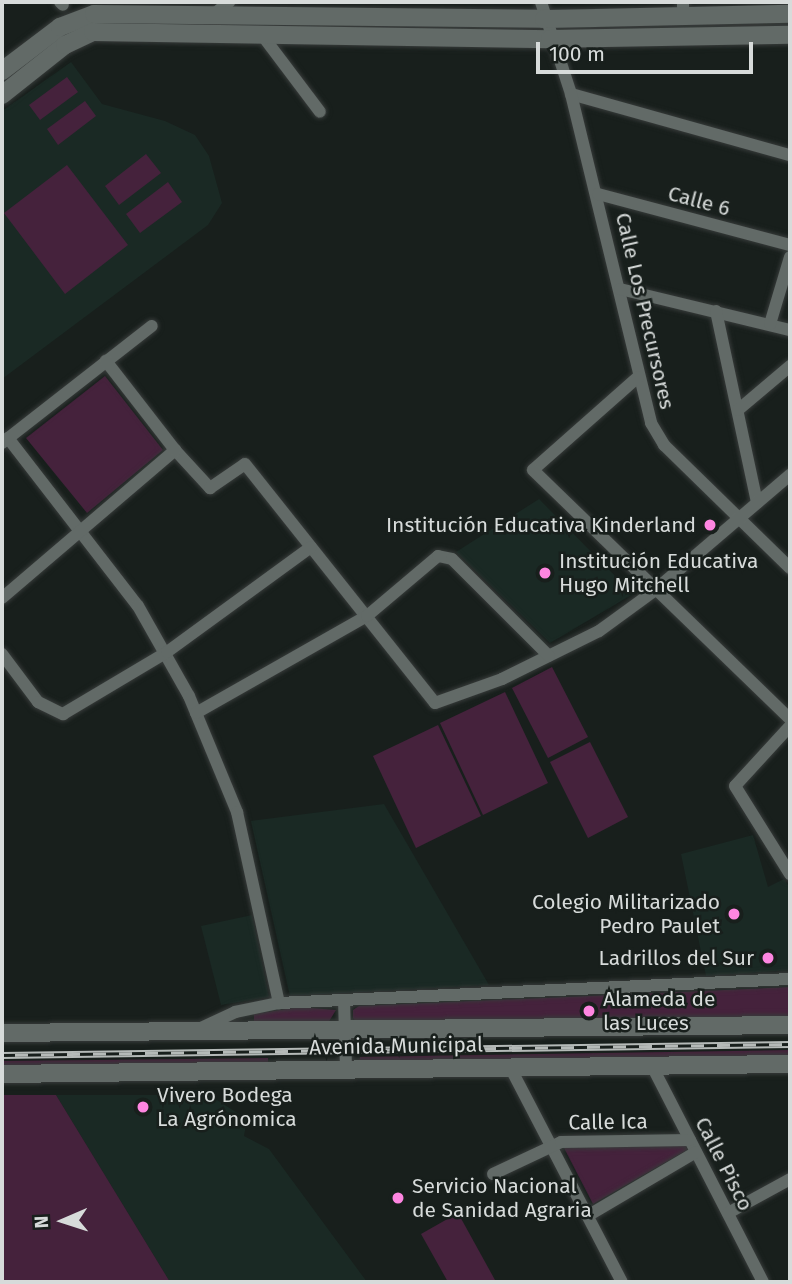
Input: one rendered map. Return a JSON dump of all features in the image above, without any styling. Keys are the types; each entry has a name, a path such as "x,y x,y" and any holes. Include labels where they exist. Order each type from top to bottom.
{"street":[{"path":"210,18 229,2"},
{"path":"2,71 77,18 94,14 251,18 683,9 790,14"},
{"name":"Calle Los Precursores","path":"542,10 571,94 598,194 638,377 651,423 664,445 788,562"},
{"path":"251,18 320,112"},
{"path":"2,95 65,45 93,32 550,39 790,35"},
{"path":"571,94 790,155"},
{"name":"Calle 6","path":"598,194 790,246"},
{"path":"770,324 790,257"},
{"path":"620,289 790,330"},
{"path":"716,312 757,503"},
{"path":"152,326 5,441 80,528 167,652 196,713 237,812 279,1003"},
{"path":"106,361 175,450 210,488 245,464 435,703 502,679 599,631 654,592 790,475"},
{"path":"738,410 790,366"},
{"path":"638,377 543,458 533,470 654,592 790,719"},
{"path":"2,598 80,528 175,450"},
{"path":"2,654 38,702 63,713 167,652 311,547"},
{"path":"196,713 367,616 435,558 448,557 549,656"},
{"path":"790,726 735,786 790,874"},
{"name":"Avenida Municipal","path":"193,1031 235,1012 279,1003 790,979"},
{"path":"344,1000 346,1069"},
{"name":"Avenida Municipal","path":"2,1033 790,1025"},
{"name":"Calle Pisco","path":"651,1064 763,1282"},
{"name":"Avenida Municipal","path":"2,1074 790,1064"},
{"path":"510,1067 622,1282"},
{"name":"Calle Ica","path":"493,1174 551,1145 693,1146"},
{"path":"589,1215 693,1146"},
{"path":"727,1213 790,1179"}],"shaded area":[{"path":"71,62 102,104 165,121 195,135 209,156 222,203 208,225 2,379 2,111"},
{"path":"67,77 78,92 40,120 29,105"},
{"path":"85,101 96,116 58,145 47,129"},
{"path":"146,154 161,173 119,205 105,186"},
{"path":"67,165 128,245 65,294 4,213"},
{"path":"168,182 182,202 140,233 126,214"},
{"path":"105,376 163,450 87,513 26,438"},
{"name":"Institución Educativa Hugo Mitchell","path":"539,499 633,594 550,643 456,552"},
{"path":"552,667 588,737 548,758 512,688"},
{"path":"505,692 548,783 483,815 440,723"},
{"path":"438,725 481,816 416,848 373,756"},
{"path":"590,742 628,817 588,838 550,762"},
{"path":"384,804 489,985 290,996 251,821"},
{"name":"Colegio Militarizado Pedro Paulet","path":"753,835 768,887 784,879 790,888 790,970 706,976 681,854"},
{"path":"252,915 269,997 221,1005 201,926"},
{"path":"790,987 790,1017 356,1022 353,1018 353,1010 359,1006"},
{"path":"299,1007 336,1010 328,1023 254,1021 254,1014"},
{"path":"790,1050 790,1057 359,1063 360,1057"},
{"path":"268,1058 268,1064 2,1066 2,1061"},
{"path":"2,1095 56,1095 170,1282 2,1282"},
{"path":"56,1095 209,1095 247,1119 244,1136 269,1149 367,1282 170,1282"},
{"path":"686,1144 687,1150 593,1204 563,1146"},
{"path":"458,1213 495,1280 448,1282 421,1234"}],"railway":[{"path":"2,1055 790,1044"}],"place":[{"name":"Institución Educativa Kinderland","path":"710,525"},
{"name":"Institución Educativa Hugo Mitchell","path":"545,573"},
{"name":"Colegio Militarizado Pedro Paulet","path":"734,914"},
{"name":"Ladrillos del Sur","path":"768,958"},
{"name":"Alameda de las Luces","path":"589,1011"},
{"name":"Vivero Bodega La Agrónomica","path":"143,1107"},
{"name":"Servicio Nacional de Sanidad Agraria","path":"398,1198"}]}
